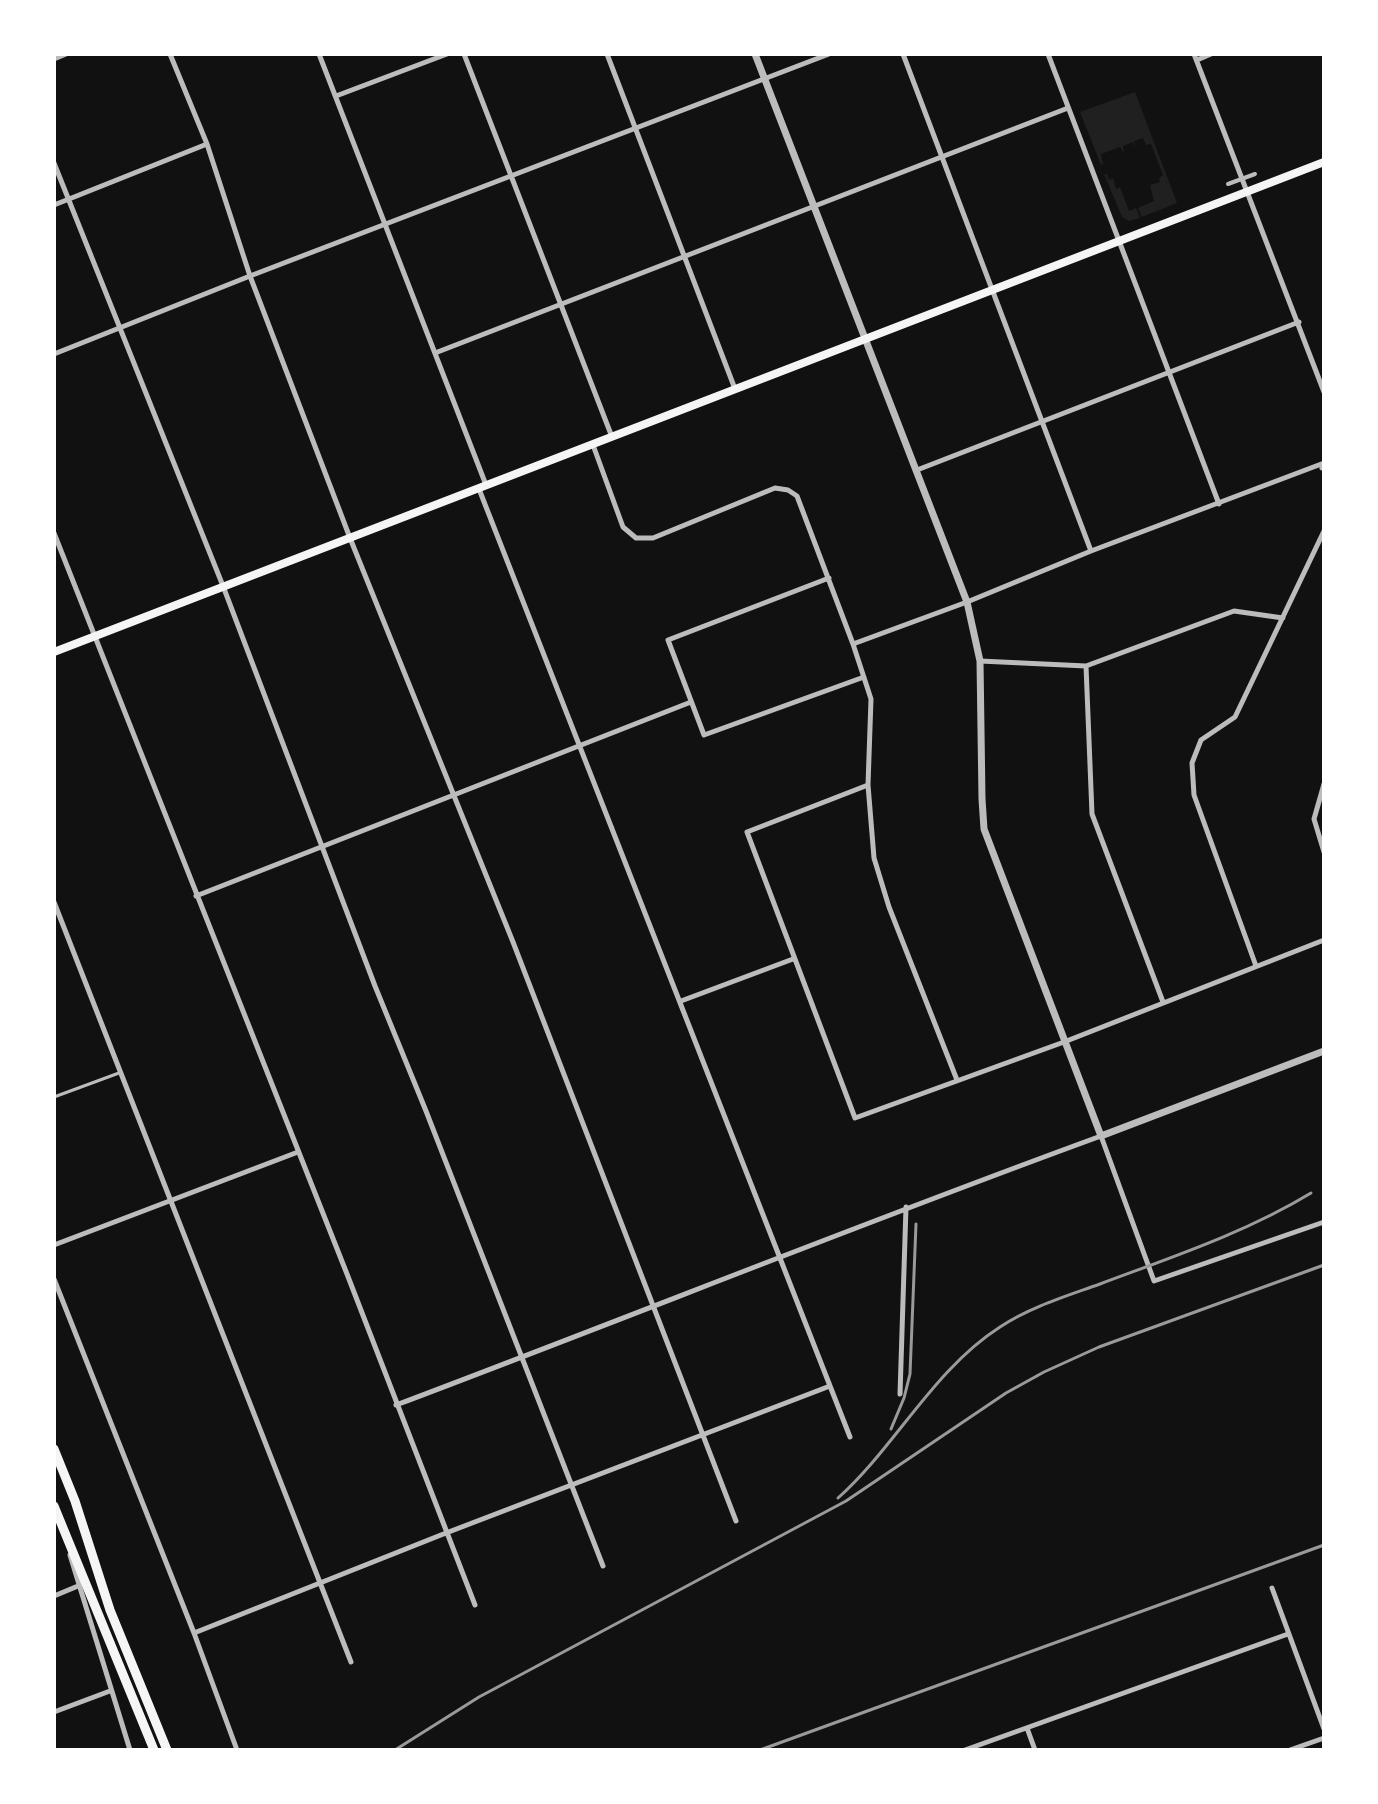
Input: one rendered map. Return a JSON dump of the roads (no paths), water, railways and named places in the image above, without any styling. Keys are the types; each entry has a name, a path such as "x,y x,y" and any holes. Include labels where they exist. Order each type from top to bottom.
{"main road":[{"path":"54,652 1324,162"},
{"path":"54,1449 110,1610 167,1750"},
{"path":"54,1506 154,1750"}],"street":[{"path":"54,59 66,54"},
{"path":"170,54 207,144 250,276 350,538 513,942 736,1521"},
{"path":"319,54 435,353 581,747 850,1437"},
{"path":"336,96 447,54"},
{"path":"464,54 612,437"},
{"path":"607,54 735,389"},
{"path":"755,54 967,602 980,661 984,829 1154,1281 1324,1222"},
{"path":"54,354 829,54"},
{"path":"903,54 1091,551"},
{"path":"1048,54 1219,504"},
{"path":"1211,54 1196,57 1324,392"},
{"path":"435,353 1068,108"},
{"path":"54,205 207,144"},
{"path":"54,163 223,586 375,986 603,1566"},
{"path":"1228,184 1255,174"},
{"path":"917,470 1299,322"},
{"path":"593,444 623,527 636,538 653,538 775,488 797,496 871,699 868,785 874,858 889,907 957,1080"},
{"path":"853,644 1091,551 1324,467"},
{"path":"1256,966 1194,795 1192,763 1201,740 1235,717 1324,531"},
{"path":"54,533 475,1605"},
{"path":"829,578 668,640 704,735 864,677"},
{"path":"980,661 1086,666 1234,611 1283,618"},
{"path":"1086,666 1092,814 1163,1002"},
{"path":"196,896 691,702"},
{"path":"1324,784 1314,819 1324,852"},
{"path":"868,785 747,832 855,1118 1064,1042 1324,940"},
{"path":"54,902 351,1662"},
{"path":"681,1001 793,959"},
{"path":"396,1405 779,1259 906,1207 1324,1051"},
{"path":"54,1245 298,1152"},
{"path":"900,1394 906,1207"},
{"path":"54,1279 237,1750"},
{"path":"194,1633 830,1386"},
{"path":"54,1480 64,1476"},
{"path":"65,1531 78,1586 130,1750"},
{"path":"54,1596 78,1586"},
{"path":"1272,1588 1324,1729"},
{"path":"965,1750 1288,1634"},
{"path":"54,1712 110,1691"},
{"path":"1027,1728 1035,1750"},
{"path":"1290,1750 1324,1738"}],"lane":[{"path":"54,1097 119,1073"}],"railway":[{"path":"838,1498 935,1386 976,1345 1000,1327 1049,1302 1234,1232 1311,1193"},
{"path":"891,1429 910,1374 916,1224"},
{"path":"395,1750 479,1697 846,1501 1006,1393 1044,1372 1099,1347 1324,1265"},
{"path":"760,1750 1324,1545"}]}
